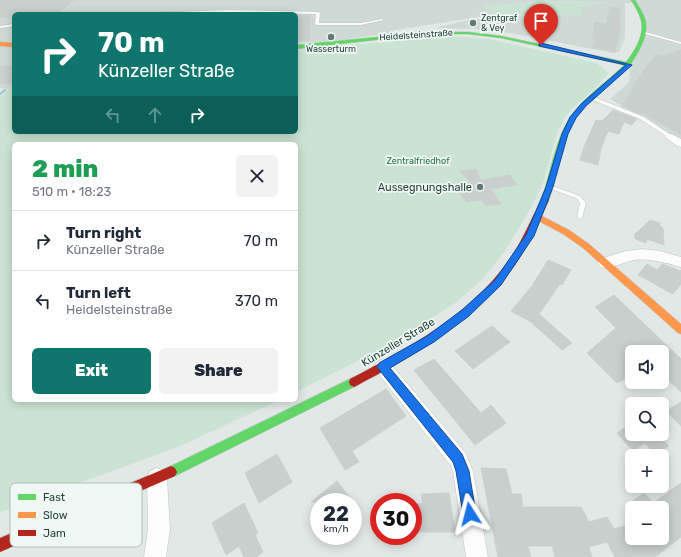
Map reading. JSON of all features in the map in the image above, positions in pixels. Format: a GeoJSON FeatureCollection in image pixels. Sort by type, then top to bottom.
{"type":"FeatureCollection","features":[{"type":"Feature","properties":{"kind":"main road"},"geometry":{"type":"LineString","coordinates":[[634,1],[644,23],[644,32]]}},
{"type":"Feature","properties":{"kind":"main road","name":"Künzeller Straße"},"geometry":{"type":"LineString","coordinates":[[142,484],[246,436],[383,367],[430,339],[466,313],[488,293],[513,263],[530,236],[549,187],[568,125],[577,111],[630,65],[636,54],[644,32]]}},
{"type":"Feature","properties":{"kind":"main road","name":"Heidelsteinstraße"},"geometry":{"type":"LineString","coordinates":[[298,47],[428,33],[480,34],[506,38],[630,65]]}},
{"type":"Feature","properties":{"kind":"main road"},"geometry":{"type":"LineString","coordinates":[[0,44],[12,45]]}},
{"type":"Feature","properties":{"kind":"main road"},"geometry":{"type":"LineString","coordinates":[[538,217],[566,232],[586,246],[681,330]]}},
{"type":"Feature","properties":{"kind":"main road","name":"Künzeller Straße"},"geometry":{"type":"LineString","coordinates":[[0,545],[10,541]]}},
{"type":"Feature","properties":{"kind":"street"},"geometry":{"type":"LineString","coordinates":[[671,137],[681,144]]}},
{"type":"Feature","properties":{"kind":"street"},"geometry":{"type":"LineString","coordinates":[[605,262],[624,256],[643,254],[655,255],[681,262]]}},
{"type":"Feature","properties":{"kind":"street"},"geometry":{"type":"LineString","coordinates":[[383,367],[458,458],[463,471],[477,557]]}},
{"type":"Feature","properties":{"kind":"street"},"geometry":{"type":"LineString","coordinates":[[155,557],[159,529],[157,478]]}},
{"type":"Feature","properties":{"kind":"lane"},"geometry":{"type":"LineString","coordinates":[[201,12],[273,12]]}},
{"type":"Feature","properties":{"kind":"lane"},"geometry":{"type":"LineString","coordinates":[[298,13],[318,13],[317,24],[361,24],[382,20]]}},
{"type":"Feature","properties":{"kind":"lane"},"geometry":{"type":"LineString","coordinates":[[480,34],[483,31],[482,26],[495,24]]}},
{"type":"Feature","properties":{"kind":"lane"},"geometry":{"type":"LineString","coordinates":[[0,27],[12,25]]}},
{"type":"Feature","properties":{"kind":"lane"},"geometry":{"type":"LineString","coordinates":[[644,32],[681,43]]}},
{"type":"Feature","properties":{"kind":"lane"},"geometry":{"type":"LineString","coordinates":[[592,98],[638,116],[671,137]]}},
{"type":"Feature","properties":{"kind":"lane"},"geometry":{"type":"LineString","coordinates":[[549,187],[578,197],[583,203],[580,217]]}},
{"type":"Feature","properties":{"kind":"shaded area"},"geometry":{"type":"Polygon","coordinates":[[[0,0],[681,0],[681,140],[610,99],[629,82],[630,65],[643,32],[636,3],[625,3],[625,38],[619,52],[613,53],[510,33],[475,29],[435,28],[468,20],[519,15],[556,20],[557,16],[582,15],[582,7],[606,2],[553,1],[484,6],[497,14],[390,31],[391,33],[333,41],[298,43],[298,12],[12,12],[12,89],[0,88],[0,0]]]}},
{"type":"Feature","properties":{"kind":"green space"},"geometry":{"type":"Polygon","coordinates":[[[553,1],[609,2],[582,7],[582,15],[557,16],[556,20],[519,15],[499,17],[497,14],[483,6],[553,1]]]}},
{"type":"Feature","properties":{"kind":"green space","name":"Zentralfriedhof"},"geometry":{"type":"Polygon","coordinates":[[[450,36],[489,39],[596,63],[609,73],[571,110],[564,119],[557,134],[543,183],[532,206],[506,249],[483,279],[458,301],[404,336],[374,353],[298,391],[298,142],[12,142],[12,402],[276,402],[178,447],[79,483],[10,483],[10,508],[0,512],[0,97],[9,89],[12,89],[12,134],[298,134],[298,50],[450,36]]]}},
{"type":"Feature","properties":{"kind":"building"},"geometry":{"type":"Polygon","coordinates":[[[0,0],[74,0],[59,12],[12,12],[12,18],[0,17],[0,0]]]}},
{"type":"Feature","properties":{"kind":"building"},"geometry":{"type":"Polygon","coordinates":[[[610,7],[621,8],[619,26],[621,26],[615,52],[592,47],[596,40],[592,39],[595,22],[606,24],[610,7]]]}},
{"type":"Feature","properties":{"kind":"building"},"geometry":{"type":"Polygon","coordinates":[[[298,15],[310,15],[310,40],[298,41],[298,15]]]}},
{"type":"Feature","properties":{"kind":"building"},"geometry":{"type":"Polygon","coordinates":[[[681,50],[681,135],[642,113],[641,114],[621,106],[633,90],[631,88],[656,54],[661,56],[681,50]]]}},
{"type":"Feature","properties":{"kind":"building"},"geometry":{"type":"Polygon","coordinates":[[[0,66],[12,66],[12,84],[0,83],[0,66]]]}},
{"type":"Feature","properties":{"kind":"building"},"geometry":{"type":"Polygon","coordinates":[[[613,110],[637,119],[632,125],[624,122],[619,134],[608,131],[601,149],[598,165],[580,160],[596,120],[602,121],[613,110]]]}},
{"type":"Feature","properties":{"kind":"building","name":"Aussegnungshalle"},"geometry":{"type":"Polygon","coordinates":[[[476,169],[481,180],[510,175],[517,185],[491,189],[501,204],[486,206],[481,200],[466,202],[454,185],[471,182],[459,171],[476,169]]]}},
{"type":"Feature","properties":{"kind":"building"},"geometry":{"type":"Polygon","coordinates":[[[650,220],[660,223],[660,226],[663,228],[664,245],[647,239],[646,243],[635,239],[634,235],[650,220]]]}},
{"type":"Feature","properties":{"kind":"building"},"geometry":{"type":"Polygon","coordinates":[[[548,260],[571,270],[562,285],[560,284],[539,314],[572,343],[562,350],[531,322],[511,311],[532,286],[548,260]]]}},
{"type":"Feature","properties":{"kind":"building"},"geometry":{"type":"Polygon","coordinates":[[[647,264],[657,270],[662,264],[681,271],[681,284],[673,294],[638,275],[647,264]]]}},
{"type":"Feature","properties":{"kind":"building"},"geometry":{"type":"Polygon","coordinates":[[[614,295],[666,345],[625,345],[625,379],[617,383],[587,353],[616,328],[595,307],[614,295]]]}},
{"type":"Feature","properties":{"kind":"building"},"geometry":{"type":"Polygon","coordinates":[[[492,326],[510,342],[473,369],[455,351],[492,326]]]}},
{"type":"Feature","properties":{"kind":"building"},"geometry":{"type":"Polygon","coordinates":[[[669,348],[681,359],[681,392],[669,381],[669,348]]]}},
{"type":"Feature","properties":{"kind":"building"},"geometry":{"type":"Polygon","coordinates":[[[434,359],[481,413],[491,405],[506,423],[475,445],[414,370],[434,359]]]}},
{"type":"Feature","properties":{"kind":"building"},"geometry":{"type":"Polygon","coordinates":[[[386,389],[406,416],[352,451],[359,462],[345,470],[320,428],[386,389]]]}},
{"type":"Feature","properties":{"kind":"building"},"geometry":{"type":"Polygon","coordinates":[[[681,402],[681,426],[669,414],[669,409],[681,402]]]}},
{"type":"Feature","properties":{"kind":"building"},"geometry":{"type":"Polygon","coordinates":[[[625,428],[625,441],[664,441],[669,446],[665,449],[650,449],[645,443],[636,449],[631,449],[617,433],[625,428]]]}},
{"type":"Feature","properties":{"kind":"building"},"geometry":{"type":"Polygon","coordinates":[[[277,454],[292,482],[259,503],[245,473],[277,454]]]}},
{"type":"Feature","properties":{"kind":"building"},"geometry":{"type":"Polygon","coordinates":[[[481,468],[506,469],[512,494],[521,494],[523,507],[581,507],[589,522],[607,517],[614,529],[625,526],[625,545],[669,545],[669,501],[656,501],[681,483],[681,537],[655,557],[615,557],[607,542],[589,547],[592,557],[555,557],[552,546],[528,546],[531,557],[498,557],[481,468]]]}},
{"type":"Feature","properties":{"kind":"building"},"geometry":{"type":"Polygon","coordinates":[[[337,481],[346,493],[322,493],[337,481]]]}},
{"type":"Feature","properties":{"kind":"building"},"geometry":{"type":"Polygon","coordinates":[[[449,493],[455,532],[422,532],[422,494],[449,493]]]}},
{"type":"Feature","properties":{"kind":"building"},"geometry":{"type":"Polygon","coordinates":[[[644,493],[651,501],[634,500],[644,493]]]}},
{"type":"Feature","properties":{"kind":"building"},"geometry":{"type":"Polygon","coordinates":[[[244,503],[258,533],[255,535],[263,552],[256,557],[244,557],[239,546],[226,555],[212,523],[244,503]]]}},
{"type":"Feature","properties":{"kind":"waterway"},"geometry":{"type":"LineString","coordinates":[[0,94],[5,90]]}},
{"type":"Feature","properties":{"kind":"traffic: fast"},"geometry":{"type":"LineString","coordinates":[[545,200],[563,139],[572,119],[589,99],[626,66],[634,56],[640,43],[644,30],[644,22],[641,13],[633,0]]}},
{"type":"Feature","properties":{"kind":"traffic: fast"},"geometry":{"type":"LineString","coordinates":[[298,47],[428,33],[468,33],[501,37],[630,65]]}},
{"type":"Feature","properties":{"kind":"traffic: fast"},"geometry":{"type":"LineString","coordinates":[[171,472],[354,382]]}},
{"type":"Feature","properties":{"kind":"traffic: slow"},"geometry":{"type":"LineString","coordinates":[[0,44],[12,45]]}},
{"type":"Feature","properties":{"kind":"traffic: slow"},"geometry":{"type":"LineString","coordinates":[[538,217],[566,232],[586,246],[681,330]]}},
{"type":"Feature","properties":{"kind":"traffic: jam"},"geometry":{"type":"LineString","coordinates":[[354,382],[415,349],[469,310],[492,288],[512,262],[530,233],[545,200]]}},
{"type":"Feature","properties":{"kind":"traffic: jam"},"geometry":{"type":"LineString","coordinates":[[142,484],[171,472]]}},
{"type":"Feature","properties":{"kind":"traffic: jam"},"geometry":{"type":"LineString","coordinates":[[0,545],[10,541]]}},
{"type":"Feature","properties":{"kind":"place","name":"Zentgraf & Vey"},"geometry":{"type":"Point","coordinates":[473,23]}},
{"type":"Feature","properties":{"kind":"place","name":"Wasserturm"},"geometry":{"type":"Point","coordinates":[331,37]}},
{"type":"Feature","properties":{"kind":"place","name":"Aussegnungshalle"},"geometry":{"type":"Point","coordinates":[480,187]}},
{"type":"Feature","properties":{"kind":"route"},"geometry":{"type":"LineString","coordinates":[[470,514],[463,471],[458,458],[383,367],[430,339],[466,313],[498,282],[513,263],[530,236],[542,208],[568,125],[577,111],[630,65],[541,45]]}}]}
